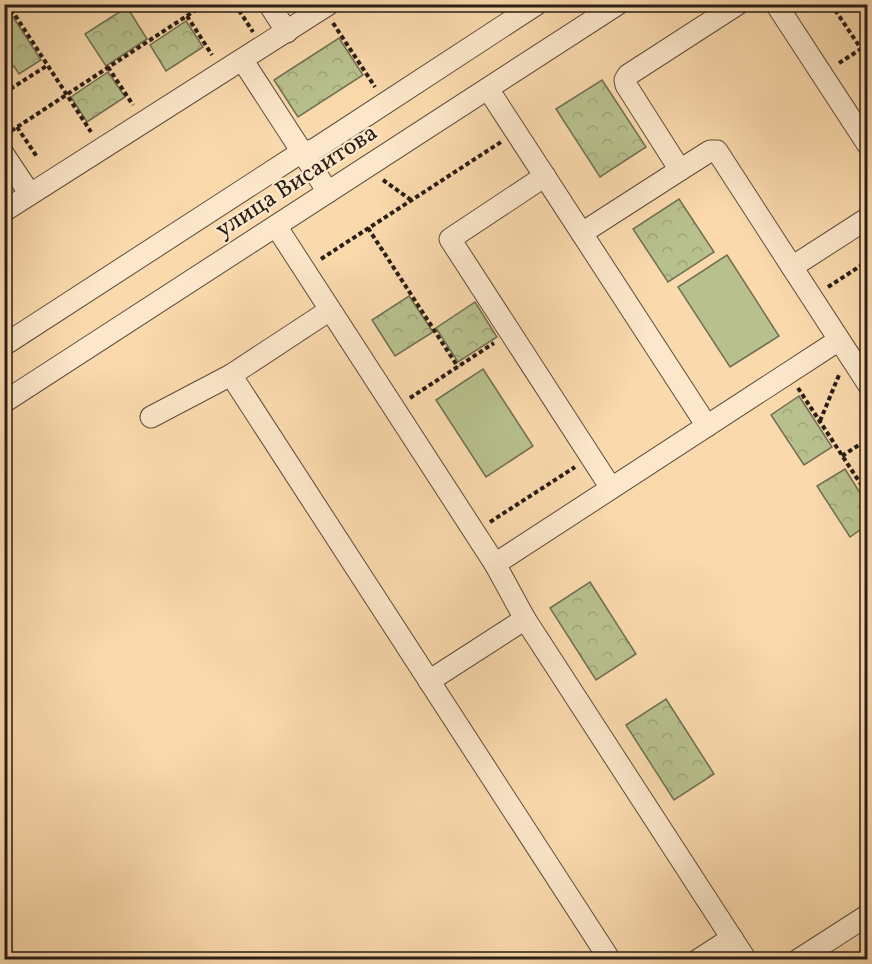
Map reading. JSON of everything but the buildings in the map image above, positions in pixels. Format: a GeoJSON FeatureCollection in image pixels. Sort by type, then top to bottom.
{"type":"FeatureCollection","features":[{"type":"Feature","properties":{"kind":"street"},"geometry":{"type":"LineString","coordinates":[[269,4],[287,32]]}},
{"type":"Feature","properties":{"kind":"street"},"geometry":{"type":"LineString","coordinates":[[4,345],[303,153],[315,149],[537,4]]}},
{"type":"Feature","properties":{"kind":"street","name":"улица Висаитова"},"geometry":{"type":"LineString","coordinates":[[4,402],[618,4]]}},
{"type":"Feature","properties":{"kind":"street"},"geometry":{"type":"LineString","coordinates":[[680,170],[626,86],[625,80],[738,4]]}},
{"type":"Feature","properties":{"kind":"street"},"geometry":{"type":"LineString","coordinates":[[776,4],[867,145]]}},
{"type":"Feature","properties":{"kind":"street"},"geometry":{"type":"LineString","coordinates":[[4,211],[326,6]]}},
{"type":"Feature","properties":{"kind":"street"},"geometry":{"type":"LineString","coordinates":[[243,60],[328,192]]}},
{"type":"Feature","properties":{"kind":"street"},"geometry":{"type":"LineString","coordinates":[[488,88],[707,426]]}},
{"type":"Feature","properties":{"kind":"street"},"geometry":{"type":"LineString","coordinates":[[582,233],[710,151],[717,151],[867,384]]}},
{"type":"Feature","properties":{"kind":"street"},"geometry":{"type":"LineString","coordinates":[[4,155],[30,194]]}},
{"type":"Feature","properties":{"kind":"street"},"geometry":{"type":"LineString","coordinates":[[545,176],[450,239],[611,488]]}},
{"type":"Feature","properties":{"kind":"street"},"geometry":{"type":"LineString","coordinates":[[792,267],[867,218]]}},
{"type":"Feature","properties":{"kind":"street"},"geometry":{"type":"LineString","coordinates":[[276,226],[495,564],[525,619],[746,960]]}},
{"type":"Feature","properties":{"kind":"street"},"geometry":{"type":"LineString","coordinates":[[151,417],[231,375],[330,310]]}},
{"type":"Feature","properties":{"kind":"street"},"geometry":{"type":"LineString","coordinates":[[495,564],[788,373],[844,347]]}},
{"type":"Feature","properties":{"kind":"street"},"geometry":{"type":"LineString","coordinates":[[231,375],[610,960]]}},
{"type":"Feature","properties":{"kind":"street"},"geometry":{"type":"LineString","coordinates":[[429,681],[525,619]]}},
{"type":"Feature","properties":{"kind":"street"},"geometry":{"type":"LineString","coordinates":[[798,960],[867,915]]}},
{"type":"Feature","properties":{"kind":"street"},"geometry":{"type":"LineString","coordinates":[[698,960],[732,938]]}},
{"type":"Feature","properties":{"kind":"path"},"geometry":{"type":"LineString","coordinates":[[4,135],[205,4]]}},
{"type":"Feature","properties":{"kind":"path"},"geometry":{"type":"LineString","coordinates":[[235,4],[263,47]]}},
{"type":"Feature","properties":{"kind":"path"},"geometry":{"type":"LineString","coordinates":[[831,4],[867,59]]}},
{"type":"Feature","properties":{"kind":"path"},"geometry":{"type":"LineString","coordinates":[[326,6],[385,103]]}},
{"type":"Feature","properties":{"kind":"path"},"geometry":{"type":"LineString","coordinates":[[4,18],[13,12],[102,148]]}},
{"type":"Feature","properties":{"kind":"path"},"geometry":{"type":"LineString","coordinates":[[187,16],[222,71]]}},
{"type":"Feature","properties":{"kind":"path"},"geometry":{"type":"LineString","coordinates":[[839,63],[861,49]]}},
{"type":"Feature","properties":{"kind":"path"},"geometry":{"type":"LineString","coordinates":[[4,93],[48,65]]}},
{"type":"Feature","properties":{"kind":"path"},"geometry":{"type":"LineString","coordinates":[[108,67],[143,121]]}},
{"type":"Feature","properties":{"kind":"path"},"geometry":{"type":"LineString","coordinates":[[17,127],[37,157]]}},
{"type":"Feature","properties":{"kind":"path"},"geometry":{"type":"LineString","coordinates":[[304,269],[516,132]]}},
{"type":"Feature","properties":{"kind":"path"},"geometry":{"type":"LineString","coordinates":[[368,228],[458,367]]}},
{"type":"Feature","properties":{"kind":"path"},"geometry":{"type":"LineString","coordinates":[[812,298],[867,261]]}},
{"type":"Feature","properties":{"kind":"path"},"geometry":{"type":"LineString","coordinates":[[394,408],[510,333]]}},
{"type":"Feature","properties":{"kind":"path"},"geometry":{"type":"LineString","coordinates":[[820,422],[844,347]]}},
{"type":"Feature","properties":{"kind":"path"},"geometry":{"type":"LineString","coordinates":[[788,373],[866,492]]}},
{"type":"Feature","properties":{"kind":"path"},"geometry":{"type":"LineString","coordinates":[[842,456],[867,439]]}},
{"type":"Feature","properties":{"kind":"path"},"geometry":{"type":"LineString","coordinates":[[474,532],[590,457]]}},
{"type":"Feature","properties":{"kind":"green space"},"geometry":{"type":"Polygon","coordinates":[[[127,7],[147,39],[106,66],[85,34],[127,7]]]}},
{"type":"Feature","properties":{"kind":"green space"},"geometry":{"type":"Polygon","coordinates":[[[13,17],[41,60],[19,74],[14,66],[5,72],[5,22],[13,17]]]}},
{"type":"Feature","properties":{"kind":"green space"},"geometry":{"type":"Polygon","coordinates":[[[186,21],[203,47],[166,71],[150,45],[186,21]]]}},
{"type":"Feature","properties":{"kind":"green space"},"geometry":{"type":"Polygon","coordinates":[[[339,38],[363,75],[298,117],[274,80],[339,38]]]}},
{"type":"Feature","properties":{"kind":"green space"},"geometry":{"type":"Polygon","coordinates":[[[108,72],[125,97],[87,122],[71,97],[108,72]]]}},
{"type":"Feature","properties":{"kind":"green space"},"geometry":{"type":"Polygon","coordinates":[[[602,80],[646,147],[600,177],[556,109],[602,80]]]}},
{"type":"Feature","properties":{"kind":"green space"},"geometry":{"type":"Polygon","coordinates":[[[679,199],[714,252],[668,282],[633,229],[679,199]]]}},
{"type":"Feature","properties":{"kind":"green space"},"geometry":{"type":"Polygon","coordinates":[[[727,255],[779,336],[730,367],[678,287],[727,255]]]}},
{"type":"Feature","properties":{"kind":"green space"},"geometry":{"type":"Polygon","coordinates":[[[409,296],[433,332],[395,356],[372,320],[409,296]]]}},
{"type":"Feature","properties":{"kind":"green space"},"geometry":{"type":"Polygon","coordinates":[[[475,302],[497,337],[458,362],[436,328],[475,302]]]}},
{"type":"Feature","properties":{"kind":"green space"},"geometry":{"type":"Polygon","coordinates":[[[483,369],[533,446],[486,477],[436,400],[483,369]]]}},
{"type":"Feature","properties":{"kind":"green space"},"geometry":{"type":"Polygon","coordinates":[[[799,396],[832,447],[804,465],[771,415],[799,396]]]}},
{"type":"Feature","properties":{"kind":"green space"},"geometry":{"type":"Polygon","coordinates":[[[845,469],[867,504],[867,525],[850,537],[817,486],[845,469]]]}},
{"type":"Feature","properties":{"kind":"green space"},"geometry":{"type":"Polygon","coordinates":[[[590,582],[636,654],[596,680],[550,608],[590,582]]]}},
{"type":"Feature","properties":{"kind":"green space"},"geometry":{"type":"Polygon","coordinates":[[[666,699],[714,774],[674,800],[626,725],[666,699]]]}}]}
